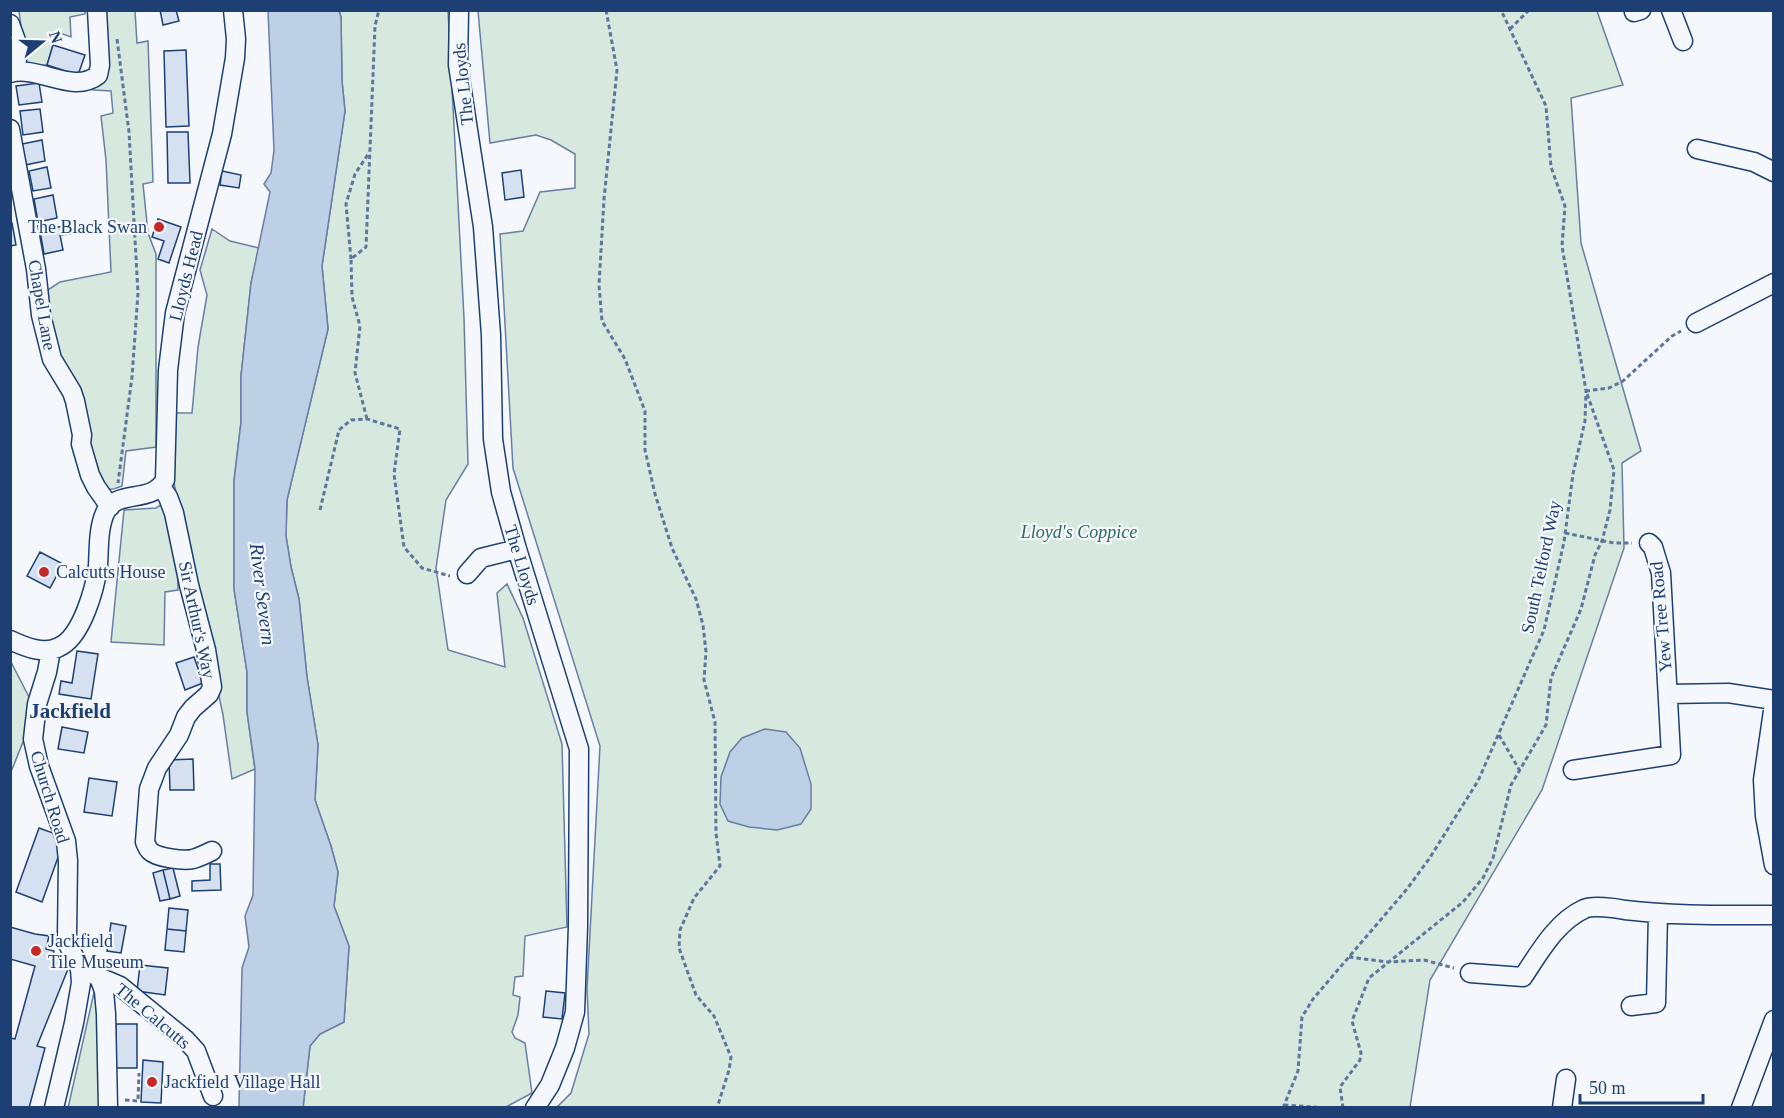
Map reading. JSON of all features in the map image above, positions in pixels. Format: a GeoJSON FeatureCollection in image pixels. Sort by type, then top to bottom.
{"type":"FeatureCollection","features":[{"type":"Feature","properties":{"kind":"street"},"geometry":{"type":"LineString","coordinates":[[10,24],[18,46],[13,72],[36,73],[78,83],[87,82],[98,75],[100,65],[96,10]]}},
{"type":"Feature","properties":{"kind":"street","name":"Lloyds Head"},"geometry":{"type":"LineString","coordinates":[[161,487],[165,480],[168,370],[175,313],[222,134],[236,49],[233,10]]}},
{"type":"Feature","properties":{"kind":"street","name":"The Lloyds"},"geometry":{"type":"LineString","coordinates":[[459,10],[458,65],[484,238],[491,335],[493,439],[501,492],[516,549],[579,749],[575,1012],[565,1048],[550,1085],[535,1107]]}},
{"type":"Feature","properties":{"kind":"street"},"geometry":{"type":"LineString","coordinates":[[1672,11],[1683,41]]}},
{"type":"Feature","properties":{"kind":"street","name":"Chapel Lane"},"geometry":{"type":"LineString","coordinates":[[10,129],[36,269],[42,315],[52,359],[75,401],[82,435],[81,444],[90,475],[96,487],[113,504]]}},
{"type":"Feature","properties":{"kind":"street"},"geometry":{"type":"LineString","coordinates":[[1697,149],[1754,162],[1773,172]]}},
{"type":"Feature","properties":{"kind":"street"},"geometry":{"type":"LineString","coordinates":[[1696,323],[1773,283]]}},
{"type":"Feature","properties":{"kind":"street"},"geometry":{"type":"LineString","coordinates":[[10,640],[37,650],[61,647],[74,633],[91,601],[104,516],[113,504],[147,494],[161,487]]}},
{"type":"Feature","properties":{"kind":"street","name":"Sir Arthur's Way"},"geometry":{"type":"LineString","coordinates":[[161,487],[174,513],[206,650],[212,687],[209,694],[186,717],[179,735],[157,768],[149,789],[145,842],[148,850],[165,857],[196,858],[212,851]]}},
{"type":"Feature","properties":{"kind":"street","name":"Yew Tree Road"},"geometry":{"type":"LineString","coordinates":[[1573,770],[1671,755],[1661,573],[1653,547],[1649,543]]}},
{"type":"Feature","properties":{"kind":"street"},"geometry":{"type":"LineString","coordinates":[[466,574],[481,558],[516,549]]}},
{"type":"Feature","properties":{"kind":"street","name":"Church Road"},"geometry":{"type":"LineString","coordinates":[[51,650],[37,704],[33,739],[39,766],[66,841],[68,861],[66,936],[81,974]]}},
{"type":"Feature","properties":{"kind":"street","name":"Yew Tree Road"},"geometry":{"type":"LineString","coordinates":[[1668,694],[1728,693],[1773,702]]}},
{"type":"Feature","properties":{"kind":"street"},"geometry":{"type":"LineString","coordinates":[[1773,702],[1763,780],[1773,865]]}},
{"type":"Feature","properties":{"kind":"street"},"geometry":{"type":"LineString","coordinates":[[1470,973],[1523,978],[1563,922],[1586,908],[1617,908],[1658,914],[1773,915]]}},
{"type":"Feature","properties":{"kind":"street"},"geometry":{"type":"LineString","coordinates":[[1631,1006],[1656,1003],[1658,914]]}},
{"type":"Feature","properties":{"kind":"street"},"geometry":{"type":"LineString","coordinates":[[54,1107],[76,1014],[81,974],[99,977],[104,991],[108,1107]]}},
{"type":"Feature","properties":{"kind":"street","name":"The Calcutts"},"geometry":{"type":"LineString","coordinates":[[99,977],[120,986],[186,1040],[196,1052],[213,1096]]}},
{"type":"Feature","properties":{"kind":"street"},"geometry":{"type":"LineString","coordinates":[[1741,1107],[1773,1020]]}},
{"type":"Feature","properties":{"kind":"street"},"geometry":{"type":"LineString","coordinates":[[1562,1107],[1566,1079]]}},
{"type":"Feature","properties":{"kind":"path"},"geometry":{"type":"LineString","coordinates":[[351,260],[366,247],[375,26],[379,10]]}},
{"type":"Feature","properties":{"kind":"path"},"geometry":{"type":"LineString","coordinates":[[606,10],[617,70],[599,285],[602,321],[625,359],[645,411],[645,450],[655,494],[672,548],[696,599],[703,625],[706,652],[704,680],[715,722],[717,833],[720,866],[694,898],[680,930],[679,948],[696,994],[714,1016],[730,1057],[729,1070],[717,1107]]}},
{"type":"Feature","properties":{"kind":"path","name":"South Telford Way"},"geometry":{"type":"LineString","coordinates":[[1284,1106],[1298,1071],[1302,1017],[1313,999],[1407,889],[1429,859],[1478,781],[1544,630],[1565,533],[1573,474],[1585,421],[1586,391],[1562,246],[1565,206],[1551,167],[1546,106],[1501,10]]}},
{"type":"Feature","properties":{"kind":"path"},"geometry":{"type":"LineString","coordinates":[[1521,18],[1524,10]]}},
{"type":"Feature","properties":{"kind":"path"},"geometry":{"type":"LineString","coordinates":[[1509,29],[1529,10]]}},
{"type":"Feature","properties":{"kind":"path"},"geometry":{"type":"LineString","coordinates":[[113,504],[132,377],[138,293],[129,132],[116,33]]}},
{"type":"Feature","properties":{"kind":"path"},"geometry":{"type":"LineString","coordinates":[[367,419],[354,374],[360,326],[352,297],[346,204],[355,174],[370,151]]}},
{"type":"Feature","properties":{"kind":"path"},"geometry":{"type":"LineString","coordinates":[[1343,1107],[1340,1087],[1360,1060],[1352,1021],[1369,978],[1463,903],[1483,878],[1493,858],[1511,786],[1546,725],[1551,678],[1581,609],[1610,510],[1614,470],[1586,391],[1609,388],[1623,381],[1672,336],[1696,323]]}},
{"type":"Feature","properties":{"kind":"path"},"geometry":{"type":"LineString","coordinates":[[320,510],[339,430],[351,420],[367,419],[400,429],[394,474],[405,547],[422,568],[447,576],[466,574]]}},
{"type":"Feature","properties":{"kind":"path"},"geometry":{"type":"LineString","coordinates":[[1565,533],[1614,543],[1649,543]]}},
{"type":"Feature","properties":{"kind":"path"},"geometry":{"type":"LineString","coordinates":[[1499,735],[1520,771]]}},
{"type":"Feature","properties":{"kind":"path"},"geometry":{"type":"LineString","coordinates":[[1350,957],[1388,962],[1424,960],[1470,973]]}},
{"type":"Feature","properties":{"kind":"path"},"geometry":{"type":"LineString","coordinates":[[1284,1106],[1328,1107]]}},
{"type":"Feature","properties":{"kind":"green space"},"geometry":{"type":"Polygon","coordinates":[[[19,11],[85,11],[85,14],[70,17],[71,37],[57,32],[47,65],[26,65],[19,11]]]}},
{"type":"Feature","properties":{"kind":"green space"},"geometry":{"type":"Polygon","coordinates":[[[104,11],[135,11],[137,43],[148,41],[153,182],[143,184],[148,233],[156,254],[156,447],[126,451],[122,486],[111,489],[102,485],[57,353],[43,293],[60,282],[111,272],[106,160],[101,116],[113,113],[111,91],[83,87],[91,85],[104,11]]]}},
{"type":"Feature","properties":{"kind":"green space"},"geometry":{"type":"Polygon","coordinates":[[[339,11],[448,11],[464,318],[468,464],[446,500],[436,568],[448,650],[505,667],[497,593],[507,584],[523,618],[562,744],[567,927],[525,936],[523,976],[515,977],[513,995],[520,997],[518,1015],[512,1032],[515,1038],[525,1043],[532,1093],[506,1107],[303,1108],[310,1046],[320,1034],[344,1022],[349,946],[334,906],[338,872],[315,800],[318,745],[307,677],[299,599],[286,536],[287,500],[328,329],[322,266],[345,111],[339,11]]]}},
{"type":"Feature","properties":{"kind":"green space","name":"Lloyd's Coppice"},"geometry":{"type":"Polygon","coordinates":[[[478,11],[1597,11],[1623,85],[1571,98],[1581,243],[1641,451],[1622,463],[1624,548],[1542,790],[1430,980],[1410,1107],[557,1107],[571,1093],[589,1034],[587,989],[600,746],[513,468],[500,234],[523,231],[540,192],[575,188],[575,154],[551,140],[536,135],[490,143],[478,11]]]}},
{"type":"Feature","properties":{"kind":"green space"},"geometry":{"type":"Polygon","coordinates":[[[212,229],[230,241],[259,248],[251,283],[241,376],[241,422],[234,481],[234,589],[247,672],[247,712],[255,769],[232,779],[223,715],[174,483],[176,413],[192,413],[198,347],[207,295],[200,270],[212,229]]]}},
{"type":"Feature","properties":{"kind":"green space"},"geometry":{"type":"Polygon","coordinates":[[[164,503],[177,550],[178,590],[165,592],[164,645],[111,642],[124,510],[156,508],[164,503]]]}},
{"type":"Feature","properties":{"kind":"green space"},"geometry":{"type":"Polygon","coordinates":[[[11,662],[30,699],[25,737],[11,772],[11,662]]]}},
{"type":"Feature","properties":{"kind":"green space"},"geometry":{"type":"Polygon","coordinates":[[[95,988],[102,1048],[102,1107],[68,1108],[95,988]]]}},
{"type":"Feature","properties":{"kind":"water","name":"River Severn"},"geometry":{"type":"Polygon","coordinates":[[[268,11],[339,11],[345,111],[322,266],[328,329],[287,500],[286,536],[299,599],[307,677],[318,745],[315,800],[338,872],[334,906],[349,946],[344,1022],[320,1034],[310,1046],[303,1108],[239,1107],[242,968],[249,947],[245,916],[253,895],[255,769],[247,712],[247,672],[234,589],[234,481],[241,422],[241,376],[251,283],[270,192],[264,184],[271,173],[274,150],[268,11]]]}},
{"type":"Feature","properties":{"kind":"water"},"geometry":{"type":"Polygon","coordinates":[[[765,729],[786,732],[800,748],[811,784],[811,809],[801,824],[777,830],[749,827],[728,821],[720,804],[721,777],[730,752],[742,738],[765,729]]]}},
{"type":"Feature","properties":{"kind":"building"},"geometry":{"type":"Polygon","coordinates":[[[160,10],[176,10],[179,21],[163,25],[160,10]]]}},
{"type":"Feature","properties":{"kind":"building"},"geometry":{"type":"Polygon","coordinates":[[[53,45],[85,55],[78,75],[47,65],[53,45]]]}},
{"type":"Feature","properties":{"kind":"building"},"geometry":{"type":"Polygon","coordinates":[[[186,50],[189,126],[166,127],[164,51],[186,50]]]}},
{"type":"Feature","properties":{"kind":"building"},"geometry":{"type":"Polygon","coordinates":[[[39,83],[42,102],[19,105],[16,86],[39,83]]]}},
{"type":"Feature","properties":{"kind":"building"},"geometry":{"type":"Polygon","coordinates":[[[40,109],[43,132],[23,135],[20,111],[40,109]]]}},
{"type":"Feature","properties":{"kind":"building"},"geometry":{"type":"Polygon","coordinates":[[[167,132],[188,132],[190,183],[168,183],[167,132]]]}},
{"type":"Feature","properties":{"kind":"building"},"geometry":{"type":"Polygon","coordinates":[[[42,140],[45,161],[25,165],[22,144],[42,140]]]}},
{"type":"Feature","properties":{"kind":"building"},"geometry":{"type":"Polygon","coordinates":[[[47,167],[51,188],[33,191],[29,171],[47,167]]]}},
{"type":"Feature","properties":{"kind":"building"},"geometry":{"type":"Polygon","coordinates":[[[521,170],[524,197],[505,200],[502,173],[521,170]]]}},
{"type":"Feature","properties":{"kind":"building"},"geometry":{"type":"Polygon","coordinates":[[[222,171],[241,175],[239,188],[220,185],[222,171]]]}},
{"type":"Feature","properties":{"kind":"building"},"geometry":{"type":"Polygon","coordinates":[[[53,195],[57,218],[38,222],[34,199],[53,195]]]}},
{"type":"Feature","properties":{"kind":"building"},"geometry":{"type":"Polygon","coordinates":[[[158,219],[181,227],[169,263],[158,259],[164,241],[152,237],[158,219]]]}},
{"type":"Feature","properties":{"kind":"building"},"geometry":{"type":"Polygon","coordinates":[[[12,223],[16,245],[10,246],[10,224],[12,223]]]}},
{"type":"Feature","properties":{"kind":"building"},"geometry":{"type":"Polygon","coordinates":[[[68,225],[70,234],[60,235],[63,250],[44,254],[40,231],[68,225]]]}},
{"type":"Feature","properties":{"kind":"building"},"geometry":{"type":"Polygon","coordinates":[[[40,552],[63,564],[50,588],[27,576],[40,552]]]}},
{"type":"Feature","properties":{"kind":"building"},"geometry":{"type":"Polygon","coordinates":[[[77,651],[98,654],[91,699],[59,694],[61,681],[72,683],[77,651]]]}},
{"type":"Feature","properties":{"kind":"building"},"geometry":{"type":"Polygon","coordinates":[[[194,657],[203,683],[185,690],[176,663],[194,657]]]}},
{"type":"Feature","properties":{"kind":"building"},"geometry":{"type":"Polygon","coordinates":[[[62,727],[88,732],[84,753],[58,749],[62,727]]]}},
{"type":"Feature","properties":{"kind":"building"},"geometry":{"type":"Polygon","coordinates":[[[193,759],[194,790],[170,790],[169,760],[193,759]]]}},
{"type":"Feature","properties":{"kind":"building"},"geometry":{"type":"Polygon","coordinates":[[[89,778],[117,782],[112,816],[84,812],[89,778]]]}},
{"type":"Feature","properties":{"kind":"building"},"geometry":{"type":"Polygon","coordinates":[[[39,828],[53,833],[61,849],[42,902],[16,892],[39,828]]]}},
{"type":"Feature","properties":{"kind":"building"},"geometry":{"type":"Polygon","coordinates":[[[210,864],[220,864],[221,890],[192,891],[192,881],[210,880],[210,864]]]}},
{"type":"Feature","properties":{"kind":"building"},"geometry":{"type":"Polygon","coordinates":[[[173,868],[180,896],[170,899],[163,870],[173,868]]]}},
{"type":"Feature","properties":{"kind":"building"},"geometry":{"type":"Polygon","coordinates":[[[163,870],[170,899],[160,901],[153,873],[163,870]]]}},
{"type":"Feature","properties":{"kind":"building"},"geometry":{"type":"Polygon","coordinates":[[[169,908],[188,910],[186,931],[167,929],[169,908]]]}},
{"type":"Feature","properties":{"kind":"building"},"geometry":{"type":"Polygon","coordinates":[[[111,923],[126,926],[121,953],[107,951],[111,923]]]}},
{"type":"Feature","properties":{"kind":"building","name":"Jackfield Tile Museum"},"geometry":{"type":"Polygon","coordinates":[[[10,927],[49,936],[46,949],[54,951],[53,958],[70,964],[37,1046],[45,1048],[29,1108],[10,1108],[10,1038],[15,1039],[35,966],[10,959],[10,927]]]}},
{"type":"Feature","properties":{"kind":"building"},"geometry":{"type":"Polygon","coordinates":[[[167,929],[186,931],[184,952],[165,950],[167,929]]]}},
{"type":"Feature","properties":{"kind":"building"},"geometry":{"type":"Polygon","coordinates":[[[140,965],[168,968],[165,995],[137,991],[140,965]]]}},
{"type":"Feature","properties":{"kind":"building"},"geometry":{"type":"Polygon","coordinates":[[[546,991],[565,993],[562,1019],[543,1017],[546,991]]]}},
{"type":"Feature","properties":{"kind":"building"},"geometry":{"type":"Polygon","coordinates":[[[116,1024],[137,1024],[137,1068],[116,1068],[116,1024]]]}},
{"type":"Feature","properties":{"kind":"building","name":"Jackfield Village Hall"},"geometry":{"type":"Polygon","coordinates":[[[143,1060],[163,1062],[161,1103],[141,1102],[143,1060]]]}},
{"type":"Feature","properties":{"kind":"place","name":"The Black Swan"},"geometry":{"type":"Point","coordinates":[159,227]}},
{"type":"Feature","properties":{"kind":"place","name":"Calcutts House"},"geometry":{"type":"Point","coordinates":[44,572]}},
{"type":"Feature","properties":{"kind":"place","name":"Jackfield Tile Museum"},"geometry":{"type":"Point","coordinates":[36,951]}},
{"type":"Feature","properties":{"kind":"place","name":"Jackfield Village Hall"},"geometry":{"type":"Point","coordinates":[152,1082]}},
{"type":"Feature","properties":{"kind":"district","name":"Jackfield"},"geometry":{"type":"Point","coordinates":[70,711]}}]}
